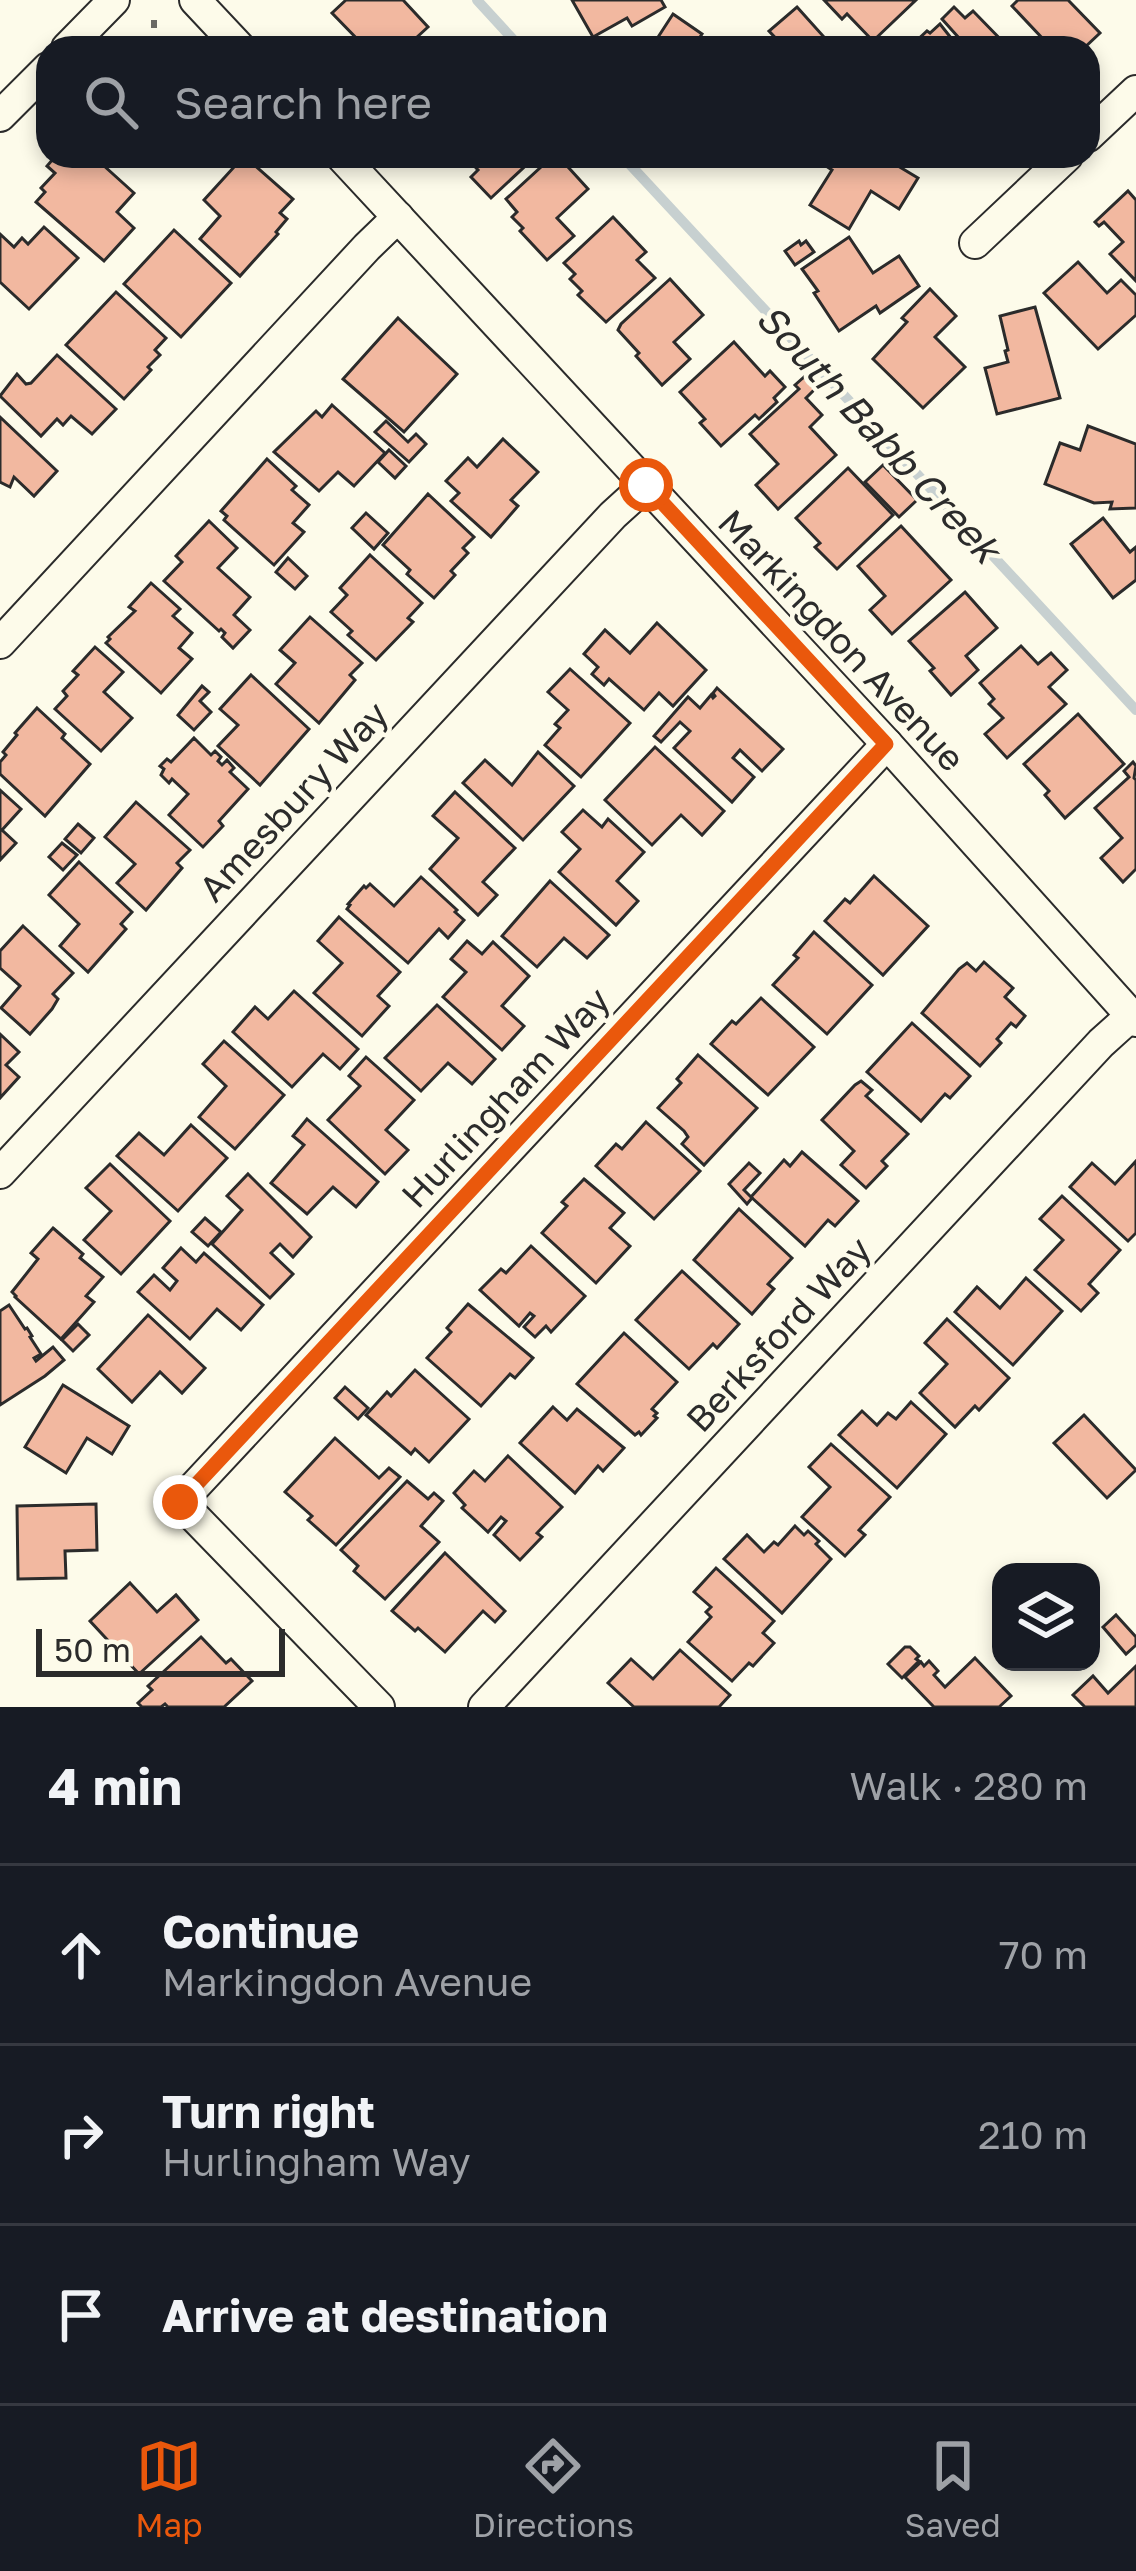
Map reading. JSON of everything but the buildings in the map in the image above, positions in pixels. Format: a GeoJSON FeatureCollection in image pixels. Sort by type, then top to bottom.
{"type":"FeatureCollection","features":[{"type":"Feature","properties":{"kind":"street"},"geometry":{"type":"LineString","coordinates":[[79,36],[114,0]]}},
{"type":"Feature","properties":{"kind":"street"},"geometry":{"type":"LineString","coordinates":[[195,0],[229,36]]}},
{"type":"Feature","properties":{"kind":"street"},"geometry":{"type":"LineString","coordinates":[[0,116],[36,80]]}},
{"type":"Feature","properties":{"kind":"street"},"geometry":{"type":"LineString","coordinates":[[1100,125],[1136,91]]}},
{"type":"Feature","properties":{"kind":"street","name":"Markingdon Avenue"},"geometry":{"type":"LineString","coordinates":[[352,168],[1134,1018]]}},
{"type":"Feature","properties":{"kind":"street"},"geometry":{"type":"LineString","coordinates":[[976,243],[1054,168]]}},
{"type":"Feature","properties":{"kind":"street"},"geometry":{"type":"LineString","coordinates":[[0,643],[398,217]]}},
{"type":"Feature","properties":{"kind":"street","name":"Amesbury Way"},"geometry":{"type":"LineString","coordinates":[[0,1173],[646,485]]}},
{"type":"Feature","properties":{"kind":"street","name":"Hurlingham Way"},"geometry":{"type":"LineString","coordinates":[[379,1707],[180,1502],[886,744]]}},
{"type":"Feature","properties":{"kind":"street","name":"Berksford Way"},"geometry":{"type":"LineString","coordinates":[[484,1707],[1085,1060],[1134,1018]]}},
{"type":"Feature","properties":{"kind":"waterway","name":"South Babb Creek"},"geometry":{"type":"LineString","coordinates":[[477,0],[510,36]]}},
{"type":"Feature","properties":{"kind":"waterway","name":"South Babb Creek"},"geometry":{"type":"LineString","coordinates":[[633,168],[1136,710]]}},
{"type":"Feature","properties":{"kind":"route"},"geometry":{"type":"LineString","coordinates":[[180,1502],[886,744],[646,485]]}}]}
